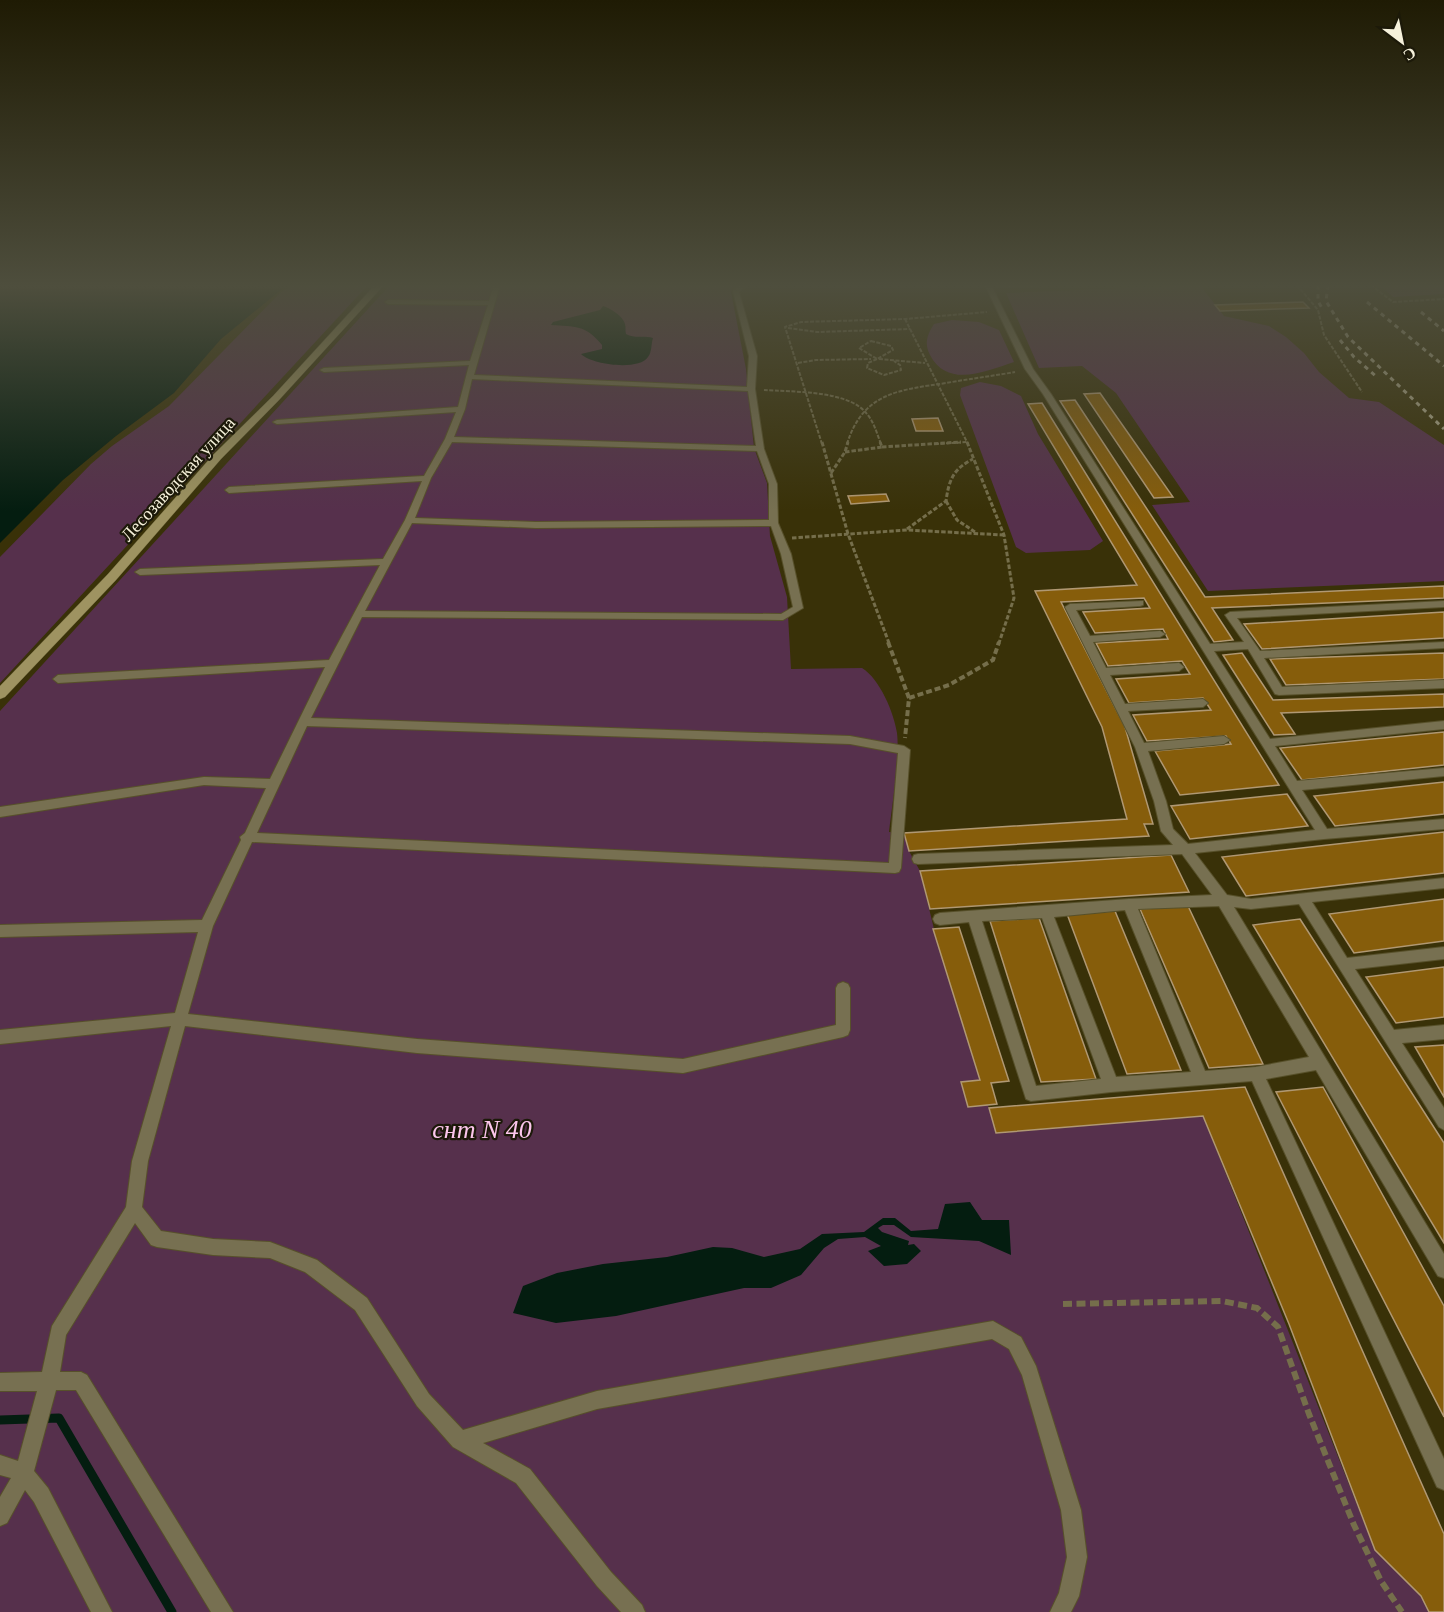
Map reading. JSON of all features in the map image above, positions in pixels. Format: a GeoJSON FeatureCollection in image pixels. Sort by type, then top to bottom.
{"type":"FeatureCollection","features":[{"type":"Feature","properties":{"kind":"street","name":"Лесозаводская улица"},"geometry":{"type":"LineString","coordinates":[[0,694],[112,578],[217,458],[311,360]]}},
{"type":"Feature","properties":{"kind":"lane"},"geometry":{"type":"LineString","coordinates":[[357,614],[783,617],[798,608],[781,538],[774,523],[773,484],[760,449],[752,389],[753,360]]}},
{"type":"Feature","properties":{"kind":"lane"},"geometry":{"type":"LineString","coordinates":[[1025,360],[1324,834]]}},
{"type":"Feature","properties":{"kind":"lane"},"geometry":{"type":"LineString","coordinates":[[0,1516],[24,1473],[49,1381],[58,1332],[134,1209],[140,1161],[178,1019],[206,926],[246,837],[305,722],[332,663],[409,520],[427,478],[449,439],[461,409],[472,363],[324,370]]}},
{"type":"Feature","properties":{"kind":"lane"},"geometry":{"type":"LineString","coordinates":[[470,377],[752,389]]}},
{"type":"Feature","properties":{"kind":"lane"},"geometry":{"type":"LineString","coordinates":[[277,422],[461,409]]}},
{"type":"Feature","properties":{"kind":"lane"},"geometry":{"type":"LineString","coordinates":[[449,439],[760,449]]}},
{"type":"Feature","properties":{"kind":"lane"},"geometry":{"type":"LineString","coordinates":[[229,490],[427,478]]}},
{"type":"Feature","properties":{"kind":"lane"},"geometry":{"type":"LineString","coordinates":[[409,520],[536,525],[774,523]]}},
{"type":"Feature","properties":{"kind":"lane"},"geometry":{"type":"LineString","coordinates":[[140,572],[385,561]]}},
{"type":"Feature","properties":{"kind":"lane"},"geometry":{"type":"LineString","coordinates":[[1140,603],[1070,607],[1105,672],[1141,747],[1160,801],[1167,831],[1185,849],[1223,900],[1444,1270]]}},
{"type":"Feature","properties":{"kind":"lane"},"geometry":{"type":"LineString","coordinates":[[1444,604],[1230,615],[1279,691],[1444,684]]}},
{"type":"Feature","properties":{"kind":"lane"},"geometry":{"type":"LineString","coordinates":[[1088,639],[1161,634]]}},
{"type":"Feature","properties":{"kind":"lane"},"geometry":{"type":"LineString","coordinates":[[1206,648],[1254,650],[1444,645]]}},
{"type":"Feature","properties":{"kind":"lane"},"geometry":{"type":"LineString","coordinates":[[58,680],[332,663]]}},
{"type":"Feature","properties":{"kind":"lane"},"geometry":{"type":"LineString","coordinates":[[1105,672],[1179,667]]}},
{"type":"Feature","properties":{"kind":"lane"},"geometry":{"type":"LineString","coordinates":[[1123,708],[1203,703]]}},
{"type":"Feature","properties":{"kind":"lane"},"geometry":{"type":"LineString","coordinates":[[246,837],[895,868],[904,750],[838,740],[305,722]]}},
{"type":"Feature","properties":{"kind":"lane"},"geometry":{"type":"LineString","coordinates":[[1266,743],[1444,725]]}},
{"type":"Feature","properties":{"kind":"lane"},"geometry":{"type":"LineString","coordinates":[[1141,747],[1224,740]]}},
{"type":"Feature","properties":{"kind":"lane"},"geometry":{"type":"LineString","coordinates":[[1295,786],[1444,772]]}},
{"type":"Feature","properties":{"kind":"lane"},"geometry":{"type":"LineString","coordinates":[[0,812],[204,781],[273,784]]}},
{"type":"Feature","properties":{"kind":"lane"},"geometry":{"type":"LineString","coordinates":[[918,859],[1185,849],[1444,824]]}},
{"type":"Feature","properties":{"kind":"lane"},"geometry":{"type":"LineString","coordinates":[[940,919],[1129,904],[1223,900],[1251,904],[1444,883]]}},
{"type":"Feature","properties":{"kind":"lane"},"geometry":{"type":"LineString","coordinates":[[1302,898],[1346,964],[1390,1038],[1442,1115]]}},
{"type":"Feature","properties":{"kind":"lane"},"geometry":{"type":"LineString","coordinates":[[1129,904],[1201,1078]]}},
{"type":"Feature","properties":{"kind":"lane"},"geometry":{"type":"LineString","coordinates":[[1046,912],[1111,1085]]}},
{"type":"Feature","properties":{"kind":"lane"},"geometry":{"type":"LineString","coordinates":[[974,916],[1030,1094],[1111,1085],[1256,1074],[1321,1062]]}},
{"type":"Feature","properties":{"kind":"lane"},"geometry":{"type":"LineString","coordinates":[[0,931],[206,926]]}},
{"type":"Feature","properties":{"kind":"lane"},"geometry":{"type":"LineString","coordinates":[[1346,964],[1444,953]]}},
{"type":"Feature","properties":{"kind":"lane"},"geometry":{"type":"LineString","coordinates":[[0,1037],[178,1019],[417,1046],[684,1066],[843,1030],[843,988]]}},
{"type":"Feature","properties":{"kind":"lane"},"geometry":{"type":"LineString","coordinates":[[1390,1038],[1444,1032]]}},
{"type":"Feature","properties":{"kind":"lane"},"geometry":{"type":"LineString","coordinates":[[1256,1074],[1444,1480]]}},
{"type":"Feature","properties":{"kind":"lane"},"geometry":{"type":"LineString","coordinates":[[134,1209],[157,1239],[213,1248],[270,1250],[311,1266],[361,1304],[423,1400],[460,1440],[523,1476],[604,1579],[635,1612]]}},
{"type":"Feature","properties":{"kind":"lane"},"geometry":{"type":"LineString","coordinates":[[460,1440],[597,1400],[993,1330],[1015,1343],[1030,1372],[1071,1510],[1077,1557],[1069,1596],[1060,1612]]}},
{"type":"Feature","properties":{"kind":"lane"},"geometry":{"type":"LineString","coordinates":[[0,1382],[81,1381],[223,1612]]}},
{"type":"Feature","properties":{"kind":"lane"},"geometry":{"type":"LineString","coordinates":[[0,1466],[24,1473],[41,1495],[102,1612]]}},
{"type":"Feature","properties":{"kind":"path"},"geometry":{"type":"LineString","coordinates":[[815,360],[798,363],[848,534],[909,698],[904,750]]}},
{"type":"Feature","properties":{"kind":"path"},"geometry":{"type":"LineString","coordinates":[[875,360],[868,363],[867,368],[881,375],[888,375],[901,370],[900,365],[894,360]]}},
{"type":"Feature","properties":{"kind":"path"},"geometry":{"type":"LineString","coordinates":[[896,360],[926,363]]}},
{"type":"Feature","properties":{"kind":"path"},"geometry":{"type":"LineString","coordinates":[[909,698],[949,685],[993,660],[1014,598],[1004,535],[967,442],[936,386],[925,360]]}},
{"type":"Feature","properties":{"kind":"path"},"geometry":{"type":"LineString","coordinates":[[1341,360],[1362,392]]}},
{"type":"Feature","properties":{"kind":"path"},"geometry":{"type":"LineString","coordinates":[[831,473],[845,452],[850,435],[860,417],[876,401],[894,391],[936,386],[1029,369]]}},
{"type":"Feature","properties":{"kind":"path"},"geometry":{"type":"LineString","coordinates":[[752,389],[828,394],[848,401],[866,412],[882,447]]}},
{"type":"Feature","properties":{"kind":"path"},"geometry":{"type":"LineString","coordinates":[[845,452],[882,447],[967,442]]}},
{"type":"Feature","properties":{"kind":"path"},"geometry":{"type":"LineString","coordinates":[[973,459],[958,466],[949,480],[946,501],[957,520],[975,532]]}},
{"type":"Feature","properties":{"kind":"path"},"geometry":{"type":"LineString","coordinates":[[906,530],[946,501]]}},
{"type":"Feature","properties":{"kind":"path"},"geometry":{"type":"LineString","coordinates":[[781,538],[906,530],[1004,535]]}},
{"type":"Feature","properties":{"kind":"path"},"geometry":{"type":"LineString","coordinates":[[1063,1304],[1222,1301],[1257,1308],[1278,1327],[1309,1414],[1354,1525],[1381,1581],[1402,1612]]}},
{"type":"Feature","properties":{"kind":"green space"},"geometry":{"type":"Polygon","coordinates":[[[214,360],[298,360],[0,683],[0,557],[91,464],[112,446],[169,406],[214,360]]]}},
{"type":"Feature","properties":{"kind":"green space","name":"снт N 40"},"geometry":{"type":"Polygon","coordinates":[[[321,360],[744,360],[754,448],[767,483],[770,536],[787,597],[791,669],[862,668],[875,680],[889,707],[898,743],[889,832],[904,833],[909,851],[920,871],[934,929],[980,1080],[961,1082],[968,1107],[988,1105],[996,1133],[1203,1116],[1375,1550],[1421,1596],[1429,1612],[0,1612],[0,711],[321,360]]]}},
{"type":"Feature","properties":{"kind":"green space"},"geometry":{"type":"Polygon","coordinates":[[[934,360],[1014,362],[968,375],[947,372],[934,360]]]}},
{"type":"Feature","properties":{"kind":"green space"},"geometry":{"type":"Polygon","coordinates":[[[1036,360],[1310,360],[1319,372],[1349,398],[1379,402],[1444,445],[1444,581],[1208,591],[1152,505],[1190,502],[1116,393],[1082,366],[1039,368],[1036,360]]]}},
{"type":"Feature","properties":{"kind":"green space"},"geometry":{"type":"Polygon","coordinates":[[[980,382],[1001,386],[1021,396],[1038,434],[1103,541],[1090,550],[1026,553],[1016,547],[960,395],[961,388],[980,382]]]}},
{"type":"Feature","properties":{"kind":"shaded area"},"geometry":{"type":"Polygon","coordinates":[[[0,360],[203,360],[174,393],[116,436],[63,480],[0,543],[0,360]]]}},
{"type":"Feature","properties":{"kind":"shaded area"},"geometry":{"type":"Polygon","coordinates":[[[593,360],[644,360],[626,365],[593,360]]]}},
{"type":"Feature","properties":{"kind":"shaded area"},"geometry":{"type":"Polygon","coordinates":[[[970,1202],[982,1220],[1009,1220],[1011,1255],[979,1241],[911,1237],[894,1225],[883,1225],[878,1228],[882,1232],[909,1241],[908,1245],[914,1244],[921,1251],[907,1264],[884,1266],[868,1251],[881,1246],[865,1237],[838,1239],[824,1248],[801,1275],[771,1288],[744,1288],[616,1316],[556,1323],[513,1313],[523,1286],[557,1273],[603,1264],[667,1257],[713,1247],[732,1248],[764,1257],[800,1249],[822,1234],[864,1232],[883,1218],[895,1218],[911,1231],[938,1229],[945,1204],[970,1202]]]}},
{"type":"Feature","properties":{"kind":"building"},"geometry":{"type":"Polygon","coordinates":[[[1100,393],[1173,497],[1154,498],[1084,394],[1100,393]]]}},
{"type":"Feature","properties":{"kind":"building"},"geometry":{"type":"Polygon","coordinates":[[[1075,400],[1205,597],[1444,586],[1444,598],[1212,608],[1233,640],[1214,642],[1060,401],[1075,400]]]}},
{"type":"Feature","properties":{"kind":"building"},"geometry":{"type":"Polygon","coordinates":[[[1042,403],[1279,785],[1180,795],[1155,751],[1231,744],[1226,736],[1147,741],[1133,715],[1211,710],[1203,698],[1129,703],[1116,679],[1190,674],[1182,661],[1108,666],[1096,643],[1168,639],[1163,629],[1095,633],[1083,612],[1150,608],[1144,598],[1061,602],[1125,727],[1153,824],[1144,824],[1149,836],[909,851],[904,833],[1127,819],[1102,727],[1035,591],[1137,585],[1028,404],[1042,403]]]}},
{"type":"Feature","properties":{"kind":"building"},"geometry":{"type":"Polygon","coordinates":[[[938,418],[943,431],[916,431],[912,419],[938,418]]]}},
{"type":"Feature","properties":{"kind":"building"},"geometry":{"type":"Polygon","coordinates":[[[886,494],[889,501],[851,504],[848,496],[886,494]]]}},
{"type":"Feature","properties":{"kind":"building"},"geometry":{"type":"Polygon","coordinates":[[[1444,612],[1444,638],[1262,649],[1244,624],[1444,612]]]}},
{"type":"Feature","properties":{"kind":"building"},"geometry":{"type":"Polygon","coordinates":[[[1242,653],[1273,700],[1444,694],[1444,707],[1281,713],[1295,734],[1274,735],[1223,655],[1242,653]]]}},
{"type":"Feature","properties":{"kind":"building"},"geometry":{"type":"Polygon","coordinates":[[[1444,653],[1444,679],[1286,685],[1270,659],[1444,653]]]}},
{"type":"Feature","properties":{"kind":"building"},"geometry":{"type":"Polygon","coordinates":[[[1444,732],[1444,765],[1302,780],[1280,748],[1444,732]]]}},
{"type":"Feature","properties":{"kind":"building"},"geometry":{"type":"Polygon","coordinates":[[[1444,782],[1444,814],[1335,826],[1314,796],[1444,782]]]}},
{"type":"Feature","properties":{"kind":"building"},"geometry":{"type":"Polygon","coordinates":[[[1287,794],[1308,826],[1190,839],[1171,806],[1287,794]]]}},
{"type":"Feature","properties":{"kind":"building"},"geometry":{"type":"Polygon","coordinates":[[[1444,832],[1444,873],[1246,896],[1222,857],[1444,832]]]}},
{"type":"Feature","properties":{"kind":"building"},"geometry":{"type":"Polygon","coordinates":[[[1171,855],[1189,892],[930,909],[920,871],[1171,855]]]}},
{"type":"Feature","properties":{"kind":"building"},"geometry":{"type":"Polygon","coordinates":[[[1444,899],[1444,941],[1354,953],[1329,914],[1444,899]]]}},
{"type":"Feature","properties":{"kind":"building"},"geometry":{"type":"Polygon","coordinates":[[[1188,906],[1263,1064],[1209,1068],[1140,909],[1188,906]]]}},
{"type":"Feature","properties":{"kind":"building"},"geometry":{"type":"Polygon","coordinates":[[[1115,911],[1181,1070],[1127,1074],[1067,914],[1115,911]]]}},
{"type":"Feature","properties":{"kind":"building"},"geometry":{"type":"Polygon","coordinates":[[[1039,918],[1096,1079],[1041,1082],[990,921],[1039,918]]]}},
{"type":"Feature","properties":{"kind":"building"},"geometry":{"type":"Polygon","coordinates":[[[1300,919],[1444,1143],[1444,1243],[1253,925],[1300,919]]]}},
{"type":"Feature","properties":{"kind":"building"},"geometry":{"type":"Polygon","coordinates":[[[959,927],[1009,1081],[991,1083],[997,1104],[968,1107],[961,1082],[980,1080],[933,929],[959,927]]]}},
{"type":"Feature","properties":{"kind":"building"},"geometry":{"type":"Polygon","coordinates":[[[1444,967],[1444,1017],[1396,1023],[1366,977],[1444,967]]]}},
{"type":"Feature","properties":{"kind":"building"},"geometry":{"type":"Polygon","coordinates":[[[1444,1045],[1444,1097],[1415,1047],[1444,1045]]]}},
{"type":"Feature","properties":{"kind":"building"},"geometry":{"type":"Polygon","coordinates":[[[1245,1087],[1444,1534],[1444,1612],[1429,1612],[1421,1596],[1375,1550],[1289,1324],[1203,1116],[996,1133],[989,1108],[1245,1087]]]}},
{"type":"Feature","properties":{"kind":"building"},"geometry":{"type":"Polygon","coordinates":[[[1323,1087],[1444,1306],[1444,1417],[1276,1092],[1323,1087]]]}},
{"type":"Feature","properties":{"kind":"waterway"},"geometry":{"type":"LineString","coordinates":[[0,1420],[59,1418],[172,1612]]}},
{"type":"Feature","properties":{"kind":"railway"},"geometry":{"type":"LineString","coordinates":[[1358,360],[1378,378]]}},
{"type":"Feature","properties":{"kind":"railway"},"geometry":{"type":"LineString","coordinates":[[1372,360],[1444,429]]}},
{"type":"Feature","properties":{"kind":"railway"},"geometry":{"type":"LineString","coordinates":[[1437,360],[1444,366]]}}]}
